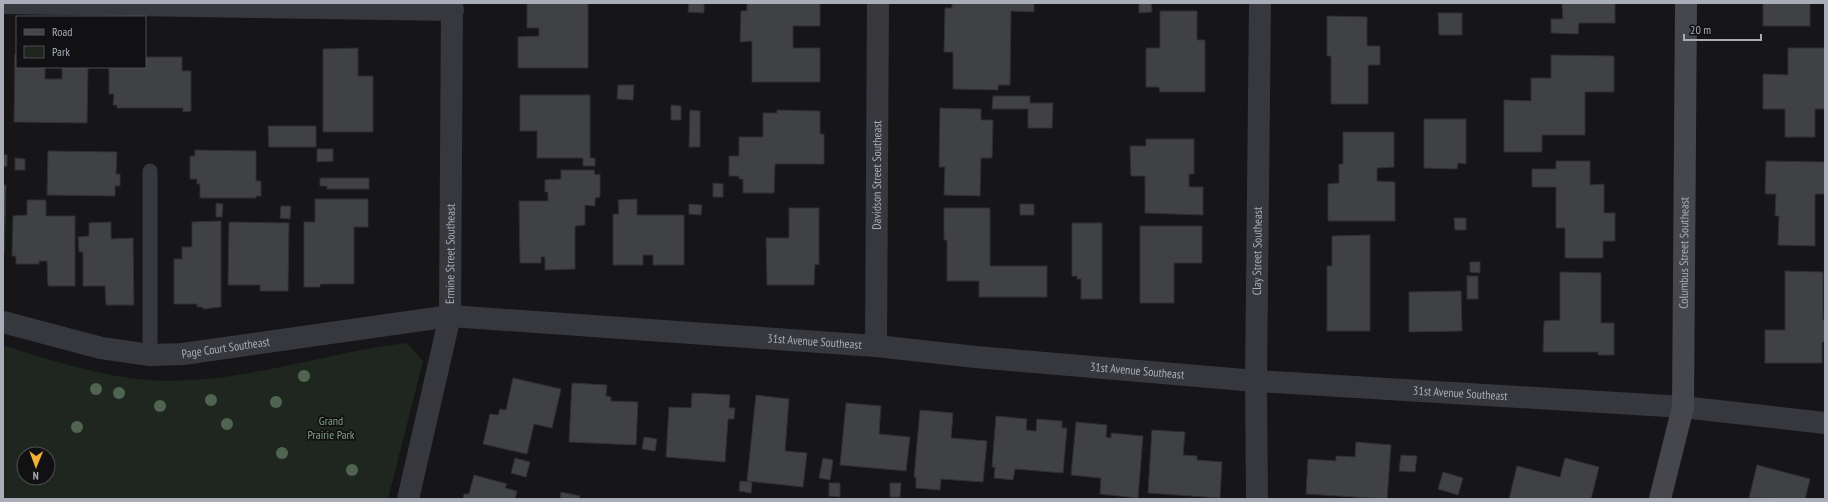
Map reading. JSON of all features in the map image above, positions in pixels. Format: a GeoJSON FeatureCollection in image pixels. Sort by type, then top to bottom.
{"type":"FeatureCollection","features":[{"type":"Feature","properties":{"kind":"street"},"geometry":{"type":"LineString","coordinates":[[3,3],[452,7]]}},
{"type":"Feature","properties":{"kind":"street","name":"Davidson Street Southeast"},"geometry":{"type":"LineString","coordinates":[[876,346],[878,3]]}},
{"type":"Feature","properties":{"kind":"street","name":"Clay Street Southeast"},"geometry":{"type":"LineString","coordinates":[[1257,499],[1256,381],[1260,3]]}},
{"type":"Feature","properties":{"kind":"street","name":"Columbus Street Southeast"},"geometry":{"type":"LineString","coordinates":[[1660,499],[1683,407],[1686,3]]}},
{"type":"Feature","properties":{"kind":"street","name":"Ermine Street Southeast"},"geometry":{"type":"LineString","coordinates":[[408,499],[450,316],[452,7]]}},
{"type":"Feature","properties":{"kind":"street","name":"31st Avenue Southeast"},"geometry":{"type":"LineString","coordinates":[[450,316],[876,346],[976,357],[1256,381],[1683,407],[1825,423]]}},
{"type":"Feature","properties":{"kind":"street","name":"Page Court Southeast"},"geometry":{"type":"LineString","coordinates":[[3,322],[57,338],[101,348],[150,355],[188,353],[450,316]]}},
{"type":"Feature","properties":{"kind":"lane"},"geometry":{"type":"LineString","coordinates":[[150,171],[150,355]]}},
{"type":"Feature","properties":{"kind":"green space","name":"Grand Prairie Park"},"geometry":{"type":"Polygon","coordinates":[[[407,343],[423,361],[388,499],[3,499],[3,346],[35,356],[106,374],[133,379],[180,381],[245,374],[342,354],[407,343]]]}},
{"type":"Feature","properties":{"kind":"building"},"geometry":{"type":"Polygon","coordinates":[[[527,3],[588,3],[588,68],[518,68],[518,37],[539,36],[539,28],[527,28],[527,3]]]}},
{"type":"Feature","properties":{"kind":"building"},"geometry":{"type":"Polygon","coordinates":[[[689,3],[704,3],[704,13],[688,12],[689,3]]]}},
{"type":"Feature","properties":{"kind":"building"},"geometry":{"type":"Polygon","coordinates":[[[747,3],[820,3],[820,26],[793,26],[793,48],[820,48],[820,82],[752,82],[752,41],[740,42],[741,11],[747,11],[747,3]]]}},
{"type":"Feature","properties":{"kind":"building"},"geometry":{"type":"Polygon","coordinates":[[[952,3],[1034,3],[1034,12],[1011,11],[1010,85],[998,85],[998,90],[953,89],[953,52],[944,52],[945,8],[952,8],[952,3]]]}},
{"type":"Feature","properties":{"kind":"building"},"geometry":{"type":"Polygon","coordinates":[[[1139,3],[1151,3],[1152,12],[1139,13],[1139,3]]]}},
{"type":"Feature","properties":{"kind":"building"},"geometry":{"type":"Polygon","coordinates":[[[1562,3],[1615,3],[1615,23],[1579,23],[1578,34],[1551,33],[1551,19],[1563,19],[1562,3]]]}},
{"type":"Feature","properties":{"kind":"building"},"geometry":{"type":"Polygon","coordinates":[[[1763,3],[1810,3],[1810,26],[1763,26],[1763,3]]]}},
{"type":"Feature","properties":{"kind":"building"},"geometry":{"type":"Polygon","coordinates":[[[1160,11],[1197,11],[1197,40],[1205,40],[1205,92],[1160,92],[1159,87],[1146,87],[1146,48],[1160,48],[1160,11]]]}},
{"type":"Feature","properties":{"kind":"building"},"geometry":{"type":"Polygon","coordinates":[[[1438,13],[1462,13],[1462,35],[1439,35],[1438,13]]]}},
{"type":"Feature","properties":{"kind":"building"},"geometry":{"type":"Polygon","coordinates":[[[1327,16],[1367,17],[1367,46],[1380,46],[1380,65],[1368,65],[1368,104],[1331,104],[1331,56],[1327,56],[1327,16]]]}},
{"type":"Feature","properties":{"kind":"building"},"geometry":{"type":"Polygon","coordinates":[[[358,48],[358,76],[373,76],[373,132],[323,132],[323,49],[358,48]]]}},
{"type":"Feature","properties":{"kind":"building"},"geometry":{"type":"Polygon","coordinates":[[[1788,48],[1825,48],[1825,109],[1815,109],[1815,137],[1785,137],[1785,109],[1763,109],[1763,74],[1788,75],[1788,48]]]}},
{"type":"Feature","properties":{"kind":"building"},"geometry":{"type":"Polygon","coordinates":[[[15,54],[16,68],[45,68],[45,79],[62,79],[62,68],[88,68],[87,123],[14,122],[15,54]]]}},
{"type":"Feature","properties":{"kind":"building"},"geometry":{"type":"Polygon","coordinates":[[[1551,55],[1614,56],[1614,92],[1585,92],[1585,135],[1542,135],[1542,152],[1504,152],[1504,100],[1531,101],[1531,78],[1551,78],[1551,55]]]}},
{"type":"Feature","properties":{"kind":"building"},"geometry":{"type":"Polygon","coordinates":[[[146,57],[182,57],[182,71],[191,71],[191,111],[183,112],[183,108],[117,108],[117,105],[113,105],[114,94],[109,94],[109,68],[146,68],[146,57]]]}},
{"type":"Feature","properties":{"kind":"building"},"geometry":{"type":"Polygon","coordinates":[[[618,85],[634,85],[633,100],[617,99],[618,85]]]}},
{"type":"Feature","properties":{"kind":"building"},"geometry":{"type":"Polygon","coordinates":[[[520,95],[590,95],[590,158],[595,158],[595,166],[583,166],[583,158],[537,158],[537,131],[520,131],[520,95]]]}},
{"type":"Feature","properties":{"kind":"building"},"geometry":{"type":"Polygon","coordinates":[[[993,96],[1030,96],[1030,103],[1053,103],[1052,128],[1028,128],[1028,109],[992,109],[993,96]]]}},
{"type":"Feature","properties":{"kind":"building"},"geometry":{"type":"Polygon","coordinates":[[[671,105],[681,106],[681,120],[671,120],[671,105]]]}},
{"type":"Feature","properties":{"kind":"building"},"geometry":{"type":"Polygon","coordinates":[[[940,108],[981,109],[981,120],[993,120],[992,158],[981,158],[980,196],[944,195],[945,167],[939,167],[940,108]]]}},
{"type":"Feature","properties":{"kind":"building"},"geometry":{"type":"Polygon","coordinates":[[[690,110],[700,111],[700,147],[689,147],[690,110]]]}},
{"type":"Feature","properties":{"kind":"building"},"geometry":{"type":"Polygon","coordinates":[[[777,110],[820,111],[820,134],[824,134],[824,164],[775,164],[774,193],[743,193],[743,179],[739,179],[739,176],[729,176],[729,156],[739,156],[739,137],[763,137],[763,113],[777,113],[777,110]]]}},
{"type":"Feature","properties":{"kind":"building"},"geometry":{"type":"Polygon","coordinates":[[[1424,119],[1466,119],[1466,164],[1458,163],[1457,169],[1424,168],[1424,119]]]}},
{"type":"Feature","properties":{"kind":"building"},"geometry":{"type":"Polygon","coordinates":[[[268,126],[316,126],[316,147],[269,147],[268,126]]]}},
{"type":"Feature","properties":{"kind":"building"},"geometry":{"type":"Polygon","coordinates":[[[1343,132],[1394,132],[1394,167],[1377,168],[1377,181],[1395,182],[1395,221],[1328,221],[1328,184],[1339,183],[1339,164],[1343,164],[1343,132]]]}},
{"type":"Feature","properties":{"kind":"building"},"geometry":{"type":"Polygon","coordinates":[[[1146,139],[1194,139],[1194,174],[1189,174],[1189,187],[1203,187],[1203,215],[1145,213],[1145,176],[1131,176],[1130,146],[1146,146],[1146,139]]]}},
{"type":"Feature","properties":{"kind":"building"},"geometry":{"type":"Polygon","coordinates":[[[317,149],[333,149],[333,161],[317,162],[317,149]]]}},
{"type":"Feature","properties":{"kind":"building"},"geometry":{"type":"Polygon","coordinates":[[[195,150],[256,151],[256,181],[261,181],[261,196],[256,196],[256,198],[200,198],[200,184],[197,184],[197,179],[190,179],[190,156],[195,156],[195,150]]]}},
{"type":"Feature","properties":{"kind":"building"},"geometry":{"type":"Polygon","coordinates":[[[48,151],[117,152],[116,174],[120,174],[120,186],[115,186],[115,196],[47,195],[48,151]]]}},
{"type":"Feature","properties":{"kind":"building"},"geometry":{"type":"Polygon","coordinates":[[[3,155],[7,155],[7,166],[3,167],[3,155]]]}},
{"type":"Feature","properties":{"kind":"building"},"geometry":{"type":"Polygon","coordinates":[[[15,158],[25,159],[25,170],[15,170],[15,158]]]}},
{"type":"Feature","properties":{"kind":"building"},"geometry":{"type":"Polygon","coordinates":[[[1556,161],[1590,161],[1590,185],[1604,184],[1604,213],[1615,213],[1615,241],[1603,241],[1603,258],[1565,258],[1565,228],[1556,228],[1556,187],[1532,187],[1532,169],[1556,169],[1556,161]]]}},
{"type":"Feature","properties":{"kind":"building"},"geometry":{"type":"Polygon","coordinates":[[[1766,161],[1825,162],[1825,194],[1815,194],[1815,246],[1778,245],[1779,216],[1775,216],[1776,194],[1765,194],[1766,161]]]}},
{"type":"Feature","properties":{"kind":"building"},"geometry":{"type":"Polygon","coordinates":[[[561,170],[594,170],[595,175],[600,174],[600,197],[595,198],[595,206],[585,205],[585,225],[575,226],[575,269],[545,270],[545,257],[541,257],[541,263],[520,263],[519,201],[548,201],[548,192],[545,192],[545,180],[561,179],[561,170]]]}},
{"type":"Feature","properties":{"kind":"building"},"geometry":{"type":"Polygon","coordinates":[[[320,178],[369,178],[369,189],[327,189],[327,186],[320,186],[320,178]]]}},
{"type":"Feature","properties":{"kind":"building"},"geometry":{"type":"Polygon","coordinates":[[[713,183],[723,184],[723,197],[713,197],[713,183]]]}},
{"type":"Feature","properties":{"kind":"building"},"geometry":{"type":"Polygon","coordinates":[[[3,185],[6,185],[4,254],[3,254],[3,185]]]}},
{"type":"Feature","properties":{"kind":"building"},"geometry":{"type":"Polygon","coordinates":[[[315,199],[368,199],[368,227],[354,227],[354,284],[320,284],[320,287],[304,287],[304,222],[315,222],[315,199]]]}},
{"type":"Feature","properties":{"kind":"building"},"geometry":{"type":"Polygon","coordinates":[[[637,199],[637,215],[684,215],[684,265],[653,265],[653,255],[643,255],[643,265],[613,265],[613,214],[619,214],[618,200],[637,199]]]}},
{"type":"Feature","properties":{"kind":"building"},"geometry":{"type":"Polygon","coordinates":[[[27,200],[46,200],[46,216],[75,216],[75,286],[48,286],[47,261],[39,261],[39,264],[16,264],[16,256],[12,256],[13,216],[27,215],[27,200]]]}},
{"type":"Feature","properties":{"kind":"building"},"geometry":{"type":"Polygon","coordinates":[[[216,203],[223,204],[222,217],[216,217],[216,203]]]}},
{"type":"Feature","properties":{"kind":"building"},"geometry":{"type":"Polygon","coordinates":[[[689,204],[702,205],[701,215],[689,214],[689,204]]]}},
{"type":"Feature","properties":{"kind":"building"},"geometry":{"type":"Polygon","coordinates":[[[1020,204],[1034,204],[1034,215],[1020,215],[1020,204]]]}},
{"type":"Feature","properties":{"kind":"building"},"geometry":{"type":"Polygon","coordinates":[[[281,206],[291,206],[290,219],[280,218],[281,206]]]}},
{"type":"Feature","properties":{"kind":"building"},"geometry":{"type":"Polygon","coordinates":[[[789,208],[819,208],[819,265],[815,264],[814,285],[767,285],[766,238],[789,238],[789,208]]]}},
{"type":"Feature","properties":{"kind":"building"},"geometry":{"type":"Polygon","coordinates":[[[944,208],[990,208],[990,266],[1047,266],[1047,297],[979,297],[979,281],[947,281],[947,240],[944,240],[944,208]]]}},
{"type":"Feature","properties":{"kind":"building"},"geometry":{"type":"Polygon","coordinates":[[[1454,218],[1466,218],[1466,230],[1455,230],[1454,218]]]}},
{"type":"Feature","properties":{"kind":"building"},"geometry":{"type":"Polygon","coordinates":[[[221,221],[221,307],[203,309],[203,307],[197,307],[197,304],[174,304],[174,259],[182,259],[182,247],[192,247],[192,222],[221,221]]]}},
{"type":"Feature","properties":{"kind":"building"},"geometry":{"type":"Polygon","coordinates":[[[111,222],[111,239],[133,238],[134,305],[106,305],[105,286],[83,286],[83,252],[79,252],[78,237],[89,236],[89,223],[111,222]]]}},
{"type":"Feature","properties":{"kind":"building"},"geometry":{"type":"Polygon","coordinates":[[[229,222],[289,223],[288,291],[260,291],[260,285],[228,285],[229,222]]]}},
{"type":"Feature","properties":{"kind":"building"},"geometry":{"type":"Polygon","coordinates":[[[1072,223],[1102,223],[1102,299],[1081,299],[1081,279],[1077,279],[1077,276],[1072,276],[1072,223]]]}},
{"type":"Feature","properties":{"kind":"building"},"geometry":{"type":"Polygon","coordinates":[[[1140,226],[1202,226],[1202,263],[1174,263],[1174,303],[1140,303],[1140,226]]]}},
{"type":"Feature","properties":{"kind":"building"},"geometry":{"type":"Polygon","coordinates":[[[1370,235],[1370,331],[1327,331],[1327,266],[1332,266],[1332,236],[1370,235]]]}},
{"type":"Feature","properties":{"kind":"building"},"geometry":{"type":"Polygon","coordinates":[[[1470,262],[1480,262],[1480,273],[1470,272],[1470,262]]]}},
{"type":"Feature","properties":{"kind":"building"},"geometry":{"type":"Polygon","coordinates":[[[1785,271],[1823,272],[1823,320],[1825,320],[1825,342],[1822,342],[1822,363],[1765,363],[1765,330],[1785,330],[1785,271]]]}},
{"type":"Feature","properties":{"kind":"building"},"geometry":{"type":"Polygon","coordinates":[[[1560,272],[1601,273],[1601,323],[1614,323],[1614,355],[1598,355],[1598,352],[1543,352],[1544,321],[1560,320],[1560,272]]]}},
{"type":"Feature","properties":{"kind":"building"},"geometry":{"type":"Polygon","coordinates":[[[1467,276],[1478,276],[1478,299],[1467,299],[1467,276]]]}},
{"type":"Feature","properties":{"kind":"building"},"geometry":{"type":"Polygon","coordinates":[[[1461,291],[1462,331],[1409,332],[1409,292],[1461,291]]]}},
{"type":"Feature","properties":{"kind":"building"},"geometry":{"type":"Polygon","coordinates":[[[513,378],[561,389],[552,428],[534,424],[527,454],[483,444],[490,414],[498,415],[500,409],[506,410],[513,378]]]}},
{"type":"Feature","properties":{"kind":"building"},"geometry":{"type":"Polygon","coordinates":[[[572,383],[607,385],[606,396],[611,397],[611,401],[638,402],[636,445],[569,442],[572,383]]]}},
{"type":"Feature","properties":{"kind":"building"},"geometry":{"type":"Polygon","coordinates":[[[692,393],[730,395],[729,408],[735,408],[734,419],[728,419],[725,462],[666,457],[669,407],[691,408],[692,393]]]}},
{"type":"Feature","properties":{"kind":"building"},"geometry":{"type":"Polygon","coordinates":[[[756,395],[789,399],[785,451],[807,453],[803,487],[747,481],[756,395]]]}},
{"type":"Feature","properties":{"kind":"building"},"geometry":{"type":"Polygon","coordinates":[[[846,403],[881,406],[879,434],[910,437],[906,471],[840,465],[846,403]]]}},
{"type":"Feature","properties":{"kind":"building"},"geometry":{"type":"Polygon","coordinates":[[[920,410],[953,413],[951,438],[987,441],[983,482],[941,479],[940,490],[916,488],[916,477],[914,477],[920,410]]]}},
{"type":"Feature","properties":{"kind":"building"},"geometry":{"type":"Polygon","coordinates":[[[996,416],[1027,419],[1026,430],[1036,431],[1037,419],[1062,421],[1062,428],[1067,428],[1063,473],[1015,469],[1013,480],[994,478],[995,467],[992,467],[996,416]]]}},
{"type":"Feature","properties":{"kind":"building"},"geometry":{"type":"Polygon","coordinates":[[[1076,422],[1107,425],[1106,437],[1111,438],[1111,433],[1143,436],[1138,498],[1100,494],[1101,478],[1071,475],[1076,422]]]}},
{"type":"Feature","properties":{"kind":"building"},"geometry":{"type":"Polygon","coordinates":[[[1152,430],[1185,432],[1183,455],[1197,456],[1197,460],[1222,462],[1220,498],[1148,493],[1152,430]]]}},
{"type":"Feature","properties":{"kind":"building"},"geometry":{"type":"Polygon","coordinates":[[[644,437],[657,439],[655,451],[642,449],[644,437]]]}},
{"type":"Feature","properties":{"kind":"building"},"geometry":{"type":"Polygon","coordinates":[[[1356,442],[1391,445],[1387,499],[1306,494],[1308,459],[1336,461],[1336,456],[1355,457],[1356,442]]]}},
{"type":"Feature","properties":{"kind":"building"},"geometry":{"type":"Polygon","coordinates":[[[1401,455],[1417,456],[1415,472],[1399,471],[1401,455]]]}},
{"type":"Feature","properties":{"kind":"building"},"geometry":{"type":"Polygon","coordinates":[[[515,458],[530,462],[526,477],[511,473],[515,458]]]}},
{"type":"Feature","properties":{"kind":"building"},"geometry":{"type":"Polygon","coordinates":[[[823,458],[833,460],[830,480],[819,478],[823,458]]]}},
{"type":"Feature","properties":{"kind":"building"},"geometry":{"type":"Polygon","coordinates":[[[1565,458],[1599,467],[1591,499],[1509,499],[1517,466],[1560,477],[1565,458]]]}},
{"type":"Feature","properties":{"kind":"building"},"geometry":{"type":"Polygon","coordinates":[[[1757,465],[1810,479],[1805,499],[1749,498],[1757,465]]]}},
{"type":"Feature","properties":{"kind":"building"},"geometry":{"type":"Polygon","coordinates":[[[1443,472],[1463,478],[1458,495],[1438,489],[1443,472]]]}},
{"type":"Feature","properties":{"kind":"building"},"geometry":{"type":"Polygon","coordinates":[[[474,475],[507,484],[505,488],[517,491],[515,499],[463,499],[464,494],[469,494],[474,475]]]}},
{"type":"Feature","properties":{"kind":"building"},"geometry":{"type":"Polygon","coordinates":[[[740,481],[752,482],[751,493],[739,491],[740,481]]]}},
{"type":"Feature","properties":{"kind":"building"},"geometry":{"type":"Polygon","coordinates":[[[829,483],[840,483],[840,497],[829,496],[829,483]]]}},
{"type":"Feature","properties":{"kind":"building"},"geometry":{"type":"Polygon","coordinates":[[[890,483],[901,483],[900,497],[890,497],[890,483]]]}},
{"type":"Feature","properties":{"kind":"building"},"geometry":{"type":"Polygon","coordinates":[[[561,492],[580,496],[579,499],[560,499],[561,492]]]}}]}
